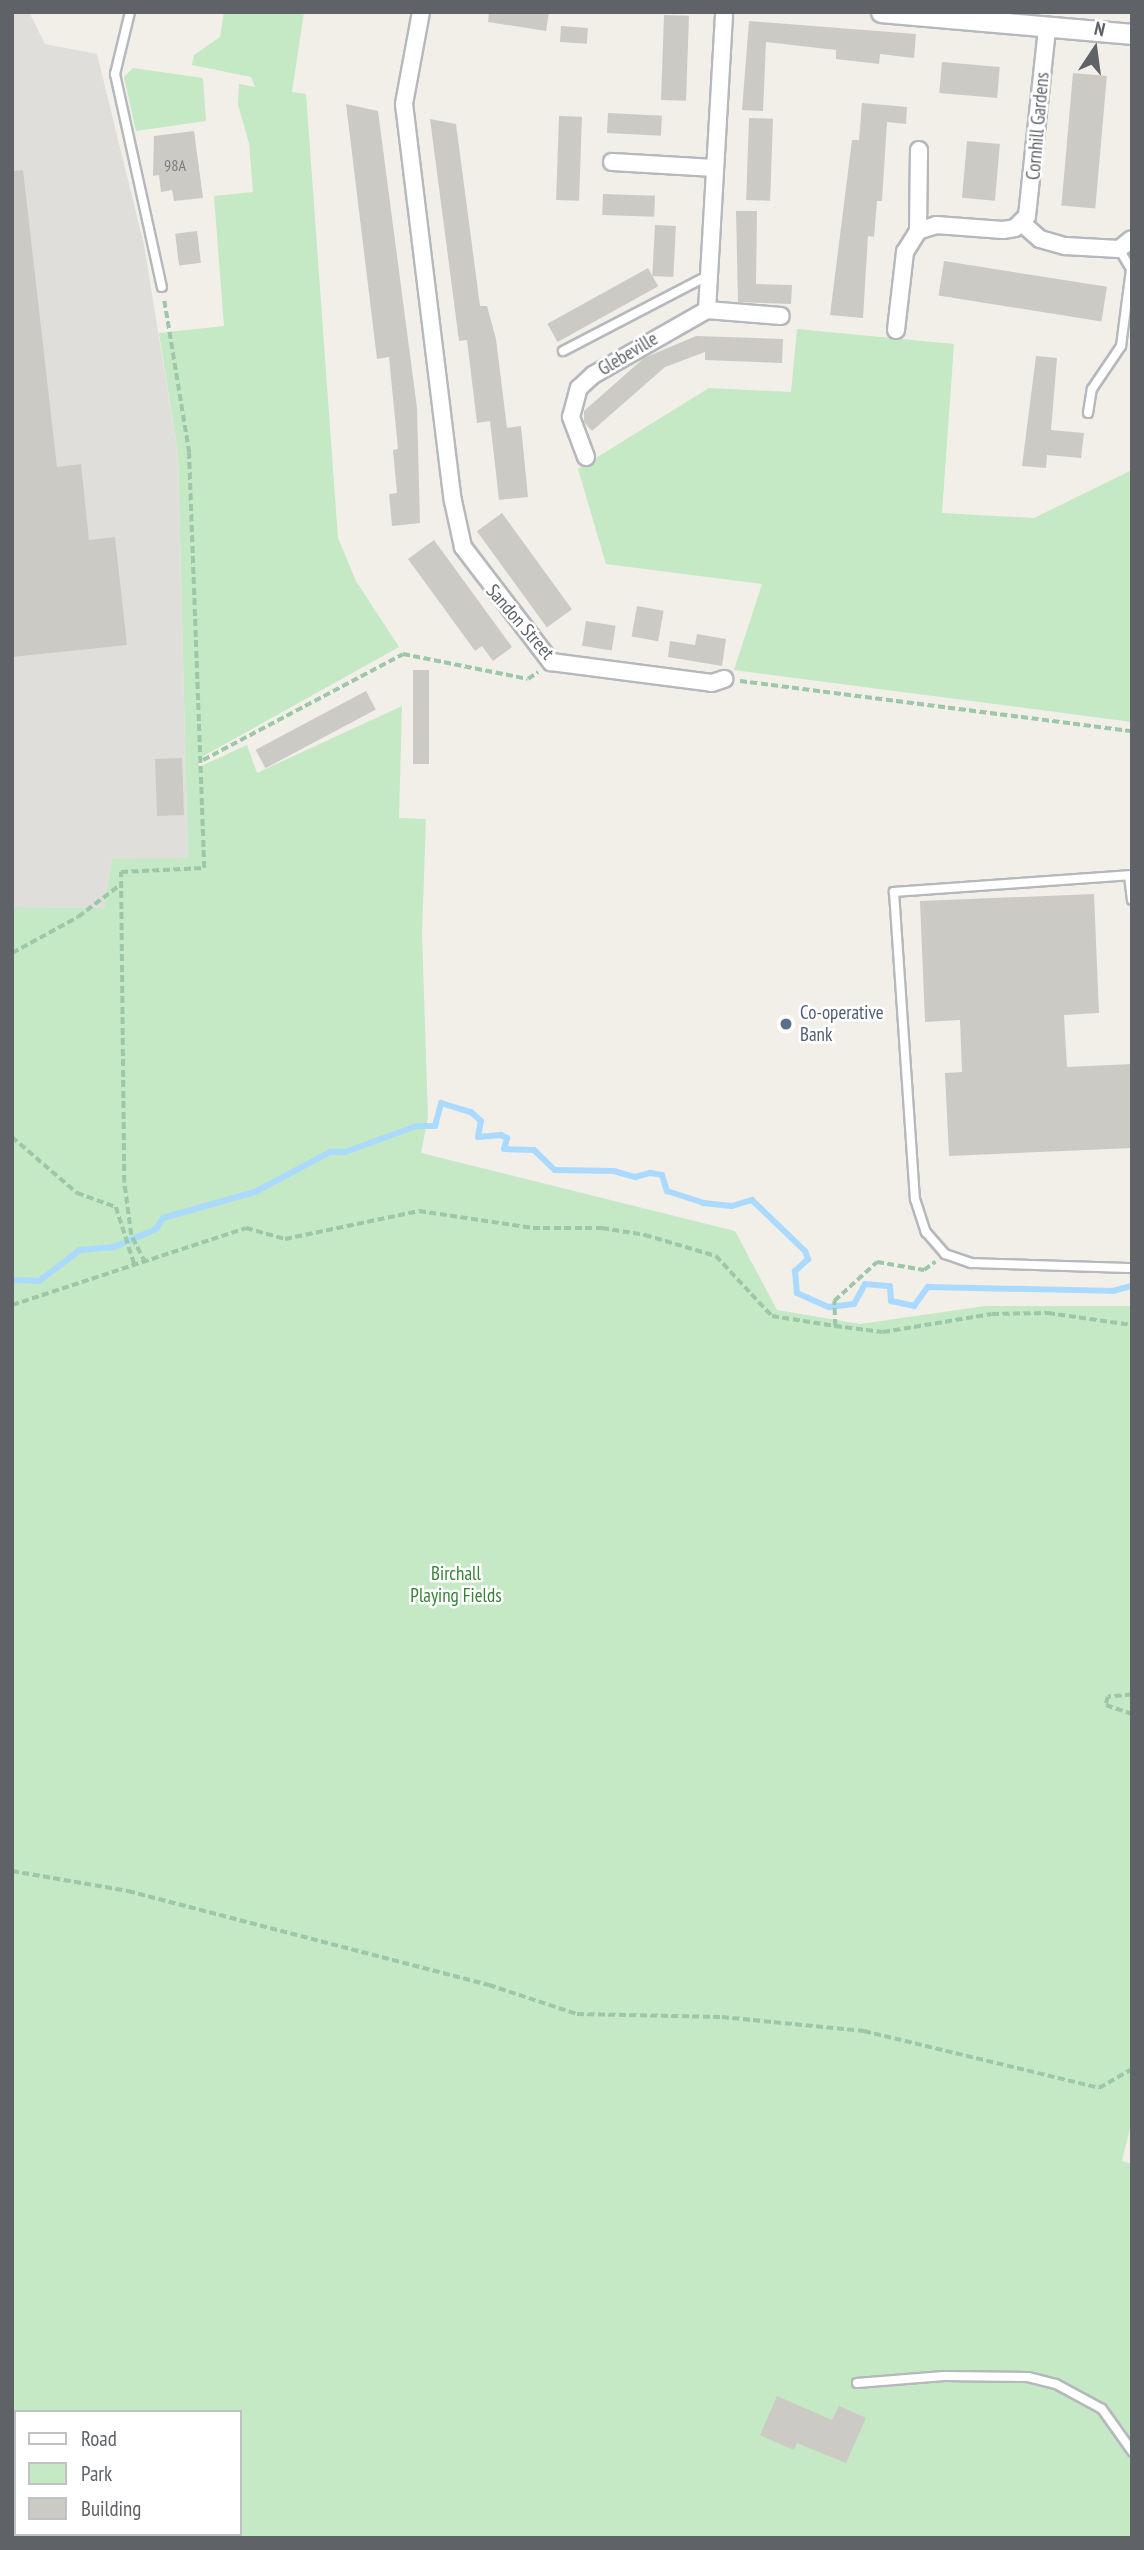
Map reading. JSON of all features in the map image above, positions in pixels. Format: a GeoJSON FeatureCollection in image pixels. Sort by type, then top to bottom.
{"type":"FeatureCollection","features":[{"type":"Feature","properties":{"kind":"street","name":"Sandon Street"},"geometry":{"type":"LineString","coordinates":[[421,12],[404,104],[453,501],[472,565],[551,663],[686,680],[724,679]]}},
{"type":"Feature","properties":{"kind":"street"},"geometry":{"type":"LineString","coordinates":[[724,12],[707,310],[781,316]]}},
{"type":"Feature","properties":{"kind":"street"},"geometry":{"type":"LineString","coordinates":[[881,12],[1132,34]]}},
{"type":"Feature","properties":{"kind":"street","name":"Cornhill Gardens"},"geometry":{"type":"LineString","coordinates":[[1022,223],[1031,205],[1047,28]]}},
{"type":"Feature","properties":{"kind":"street"},"geometry":{"type":"LineString","coordinates":[[896,330],[905,252],[918,231],[919,150]]}},
{"type":"Feature","properties":{"kind":"street"},"geometry":{"type":"LineString","coordinates":[[612,162],[715,168]]}},
{"type":"Feature","properties":{"kind":"street"},"geometry":{"type":"LineString","coordinates":[[918,231],[936,225],[1003,230],[1022,223],[1051,243],[1125,244]]}},
{"type":"Feature","properties":{"kind":"street","name":"Glebeville"},"geometry":{"type":"LineString","coordinates":[[586,457],[571,417],[579,388],[707,310]]}},
{"type":"Feature","properties":{"kind":"lane"},"geometry":{"type":"LineString","coordinates":[[130,12],[115,74],[162,287]]}},
{"type":"Feature","properties":{"kind":"lane"},"geometry":{"type":"LineString","coordinates":[[1088,413],[1092,389],[1121,346],[1131,269],[1125,244]]}},
{"type":"Feature","properties":{"kind":"lane","name":"Glebeville"},"geometry":{"type":"LineString","coordinates":[[564,351],[709,275]]}},
{"type":"Feature","properties":{"kind":"lane"},"geometry":{"type":"LineString","coordinates":[[1132,900],[1130,875],[894,892],[915,1199],[926,1232],[945,1254],[971,1264],[1132,1268]]}},
{"type":"Feature","properties":{"kind":"lane"},"geometry":{"type":"LineString","coordinates":[[856,2383],[1028,2377],[1082,2394],[1102,2409],[1132,2451]]}},
{"type":"Feature","properties":{"kind":"path"},"geometry":{"type":"LineString","coordinates":[[145,1263],[131,1236],[124,1182],[121,872],[204,868],[203,760],[189,453],[162,287]]}},
{"type":"Feature","properties":{"kind":"path"},"geometry":{"type":"LineString","coordinates":[[203,760],[403,654],[528,679],[551,663]]}},
{"type":"Feature","properties":{"kind":"path"},"geometry":{"type":"LineString","coordinates":[[724,679],[1132,731]]}},
{"type":"Feature","properties":{"kind":"path"},"geometry":{"type":"LineString","coordinates":[[12,953],[78,917],[121,884]]}},
{"type":"Feature","properties":{"kind":"path"},"geometry":{"type":"LineString","coordinates":[[12,1137],[77,1194],[116,1207],[135,1266]]}},
{"type":"Feature","properties":{"kind":"path"},"geometry":{"type":"LineString","coordinates":[[12,1306],[246,1228],[285,1239],[419,1211],[533,1228],[602,1227],[716,1256],[772,1316],[883,1332],[992,1314],[1048,1313],[1132,1325]]}},
{"type":"Feature","properties":{"kind":"path"},"geometry":{"type":"LineString","coordinates":[[835,1326],[834,1301],[877,1262],[924,1270],[945,1254]]}},
{"type":"Feature","properties":{"kind":"path"},"geometry":{"type":"LineString","coordinates":[[1132,1695],[1108,1697],[1106,1705],[1132,1714]]}},
{"type":"Feature","properties":{"kind":"path"},"geometry":{"type":"LineString","coordinates":[[12,1871],[128,1891],[489,1985],[577,2014],[722,2017],[858,2029],[1099,2088],[1132,2069]]}},
{"type":"Feature","properties":{"kind":"shaded area"},"geometry":{"type":"Polygon","coordinates":[[[12,12],[29,12],[45,44],[97,54],[144,245],[178,454],[188,859],[112,859],[104,908],[12,907],[12,12]]]}},
{"type":"Feature","properties":{"kind":"green space","name":"Birchall Playing Fields"},"geometry":{"type":"Polygon","coordinates":[[[224,12],[304,12],[292,92],[306,94],[338,538],[356,581],[399,647],[198,759],[199,767],[247,745],[257,773],[402,706],[399,818],[426,819],[422,934],[428,1117],[421,1153],[735,1231],[777,1310],[860,1324],[985,1306],[1132,1306],[1132,2120],[1122,2161],[1132,2164],[1132,2538],[12,2538],[12,907],[104,908],[112,859],[188,858],[178,454],[159,333],[224,326],[214,196],[253,192],[249,143],[238,105],[239,84],[255,87],[251,77],[192,65],[194,55],[220,37],[224,12]]]}},
{"type":"Feature","properties":{"kind":"green space"},"geometry":{"type":"Polygon","coordinates":[[[133,68],[203,78],[206,121],[136,131],[124,77],[133,68]]]}},
{"type":"Feature","properties":{"kind":"green space"},"geometry":{"type":"Polygon","coordinates":[[[797,329],[954,344],[942,513],[1034,518],[1132,470],[1132,722],[734,670],[762,584],[606,564],[578,469],[709,388],[791,392],[797,329]]]}},
{"type":"Feature","properties":{"kind":"building"},"geometry":{"type":"Polygon","coordinates":[[[489,12],[549,12],[546,31],[488,22],[489,12]]]}},
{"type":"Feature","properties":{"kind":"building"},"geometry":{"type":"Polygon","coordinates":[[[664,15],[689,16],[686,101],[661,100],[664,15]]]}},
{"type":"Feature","properties":{"kind":"building"},"geometry":{"type":"Polygon","coordinates":[[[749,21],[916,34],[914,58],[880,54],[879,64],[836,59],[836,50],[766,42],[763,111],[742,110],[749,21]]]}},
{"type":"Feature","properties":{"kind":"building"},"geometry":{"type":"Polygon","coordinates":[[[561,26],[588,28],[587,44],[560,42],[561,26]]]}},
{"type":"Feature","properties":{"kind":"building"},"geometry":{"type":"Polygon","coordinates":[[[942,62],[1000,67],[997,98],[939,93],[942,62]]]}},
{"type":"Feature","properties":{"kind":"building"},"geometry":{"type":"Polygon","coordinates":[[[1073,73],[1107,76],[1095,208],[1061,205],[1073,73]]]}},
{"type":"Feature","properties":{"kind":"building"},"geometry":{"type":"Polygon","coordinates":[[[862,103],[907,107],[906,124],[887,122],[882,201],[877,201],[874,237],[868,236],[863,318],[830,315],[852,140],[859,140],[862,103]]]}},
{"type":"Feature","properties":{"kind":"building"},"geometry":{"type":"Polygon","coordinates":[[[346,104],[378,111],[417,408],[420,523],[392,526],[389,494],[397,493],[393,450],[398,449],[389,357],[377,359],[346,104]]]}},
{"type":"Feature","properties":{"kind":"building"},"geometry":{"type":"Polygon","coordinates":[[[608,113],[662,116],[661,136],[607,133],[608,113]]]}},
{"type":"Feature","properties":{"kind":"building"},"geometry":{"type":"Polygon","coordinates":[[[559,116],[582,117],[579,201],[556,200],[559,116]]]}},
{"type":"Feature","properties":{"kind":"building"},"geometry":{"type":"Polygon","coordinates":[[[749,118],[773,119],[770,201],[746,200],[749,118]]]}},
{"type":"Feature","properties":{"kind":"building"},"geometry":{"type":"Polygon","coordinates":[[[430,119],[456,124],[480,306],[487,306],[496,339],[507,428],[521,426],[528,497],[499,500],[490,421],[477,423],[467,340],[459,341],[430,119]]]}},
{"type":"Feature","properties":{"kind":"building"},"geometry":{"type":"Polygon","coordinates":[[[194,131],[203,198],[174,201],[172,190],[161,192],[159,175],[153,176],[154,136],[194,131]]]}},
{"type":"Feature","properties":{"kind":"building"},"geometry":{"type":"Polygon","coordinates":[[[967,141],[1000,144],[995,201],[962,198],[967,141]]]}},
{"type":"Feature","properties":{"kind":"building"},"geometry":{"type":"Polygon","coordinates":[[[23,170],[57,467],[81,464],[89,540],[115,537],[127,645],[12,657],[12,171],[23,170]]]}},
{"type":"Feature","properties":{"kind":"building"},"geometry":{"type":"Polygon","coordinates":[[[603,194],[655,196],[654,217],[602,215],[603,194]]]}},
{"type":"Feature","properties":{"kind":"building"},"geometry":{"type":"Polygon","coordinates":[[[736,211],[757,211],[756,284],[792,285],[791,304],[738,302],[736,211]]]}},
{"type":"Feature","properties":{"kind":"building"},"geometry":{"type":"Polygon","coordinates":[[[655,225],[676,226],[673,277],[652,276],[655,225]]]}},
{"type":"Feature","properties":{"kind":"building"},"geometry":{"type":"Polygon","coordinates":[[[197,231],[201,263],[179,265],[175,234],[197,231]]]}},
{"type":"Feature","properties":{"kind":"building"},"geometry":{"type":"Polygon","coordinates":[[[944,261],[1107,287],[1101,321],[939,296],[944,261]]]}},
{"type":"Feature","properties":{"kind":"building"},"geometry":{"type":"Polygon","coordinates":[[[648,268],[658,286],[558,342],[547,324],[648,268]]]}},
{"type":"Feature","properties":{"kind":"building"},"geometry":{"type":"Polygon","coordinates":[[[696,336],[783,339],[782,363],[705,360],[705,352],[665,367],[592,431],[584,422],[584,411],[644,358],[696,336]]]}},
{"type":"Feature","properties":{"kind":"building"},"geometry":{"type":"Polygon","coordinates":[[[1036,356],[1057,358],[1051,430],[1084,433],[1081,458],[1047,455],[1046,468],[1022,466],[1036,356]]]}},
{"type":"Feature","properties":{"kind":"building"},"geometry":{"type":"Polygon","coordinates":[[[502,513],[572,609],[547,627],[477,531],[502,513]]]}},
{"type":"Feature","properties":{"kind":"building"},"geometry":{"type":"Polygon","coordinates":[[[434,540],[512,647],[493,661],[482,646],[475,651],[408,559],[434,540]]]}},
{"type":"Feature","properties":{"kind":"building"},"geometry":{"type":"Polygon","coordinates":[[[637,606],[664,611],[658,641],[632,637],[637,606]]]}},
{"type":"Feature","properties":{"kind":"building"},"geometry":{"type":"Polygon","coordinates":[[[586,621],[616,626],[612,650],[582,646],[586,621]]]}},
{"type":"Feature","properties":{"kind":"building"},"geometry":{"type":"Polygon","coordinates":[[[697,634],[726,639],[722,666],[668,657],[670,641],[695,645],[697,634]]]}},
{"type":"Feature","properties":{"kind":"building"},"geometry":{"type":"Polygon","coordinates":[[[413,670],[429,670],[429,764],[413,764],[413,670]]]}},
{"type":"Feature","properties":{"kind":"building"},"geometry":{"type":"Polygon","coordinates":[[[366,691],[376,710],[265,768],[256,750],[366,691]]]}},
{"type":"Feature","properties":{"kind":"building"},"geometry":{"type":"Polygon","coordinates":[[[182,758],[184,815],[157,816],[155,759],[182,758]]]}},
{"type":"Feature","properties":{"kind":"building"},"geometry":{"type":"Polygon","coordinates":[[[1094,894],[1099,1013],[1064,1015],[1067,1067],[1132,1064],[1132,1148],[949,1156],[945,1073],[962,1072],[960,1020],[925,1022],[920,901],[1094,894]]]}},
{"type":"Feature","properties":{"kind":"building"},"geometry":{"type":"Polygon","coordinates":[[[777,2396],[832,2420],[839,2406],[866,2418],[846,2463],[797,2443],[794,2450],[760,2435],[777,2396]]]}},
{"type":"Feature","properties":{"kind":"waterway"},"geometry":{"type":"LineString","coordinates":[[12,1280],[39,1281],[80,1250],[114,1247],[156,1229],[163,1218],[255,1192],[330,1152],[345,1152],[417,1126],[435,1126],[441,1103],[471,1112],[481,1121],[478,1137],[501,1135],[507,1138],[504,1149],[534,1150],[555,1170],[614,1171],[635,1177],[650,1173],[662,1175],[667,1191],[703,1203],[732,1206],[752,1200],[805,1251],[808,1259],[795,1271],[797,1293],[829,1307],[854,1304],[865,1284],[890,1286],[891,1301],[914,1306],[928,1287],[1113,1291],[1131,1286]]}},
{"type":"Feature","properties":{"kind":"place","name":"Co-operative Bank"},"geometry":{"type":"Point","coordinates":[786,1024]}}]}
